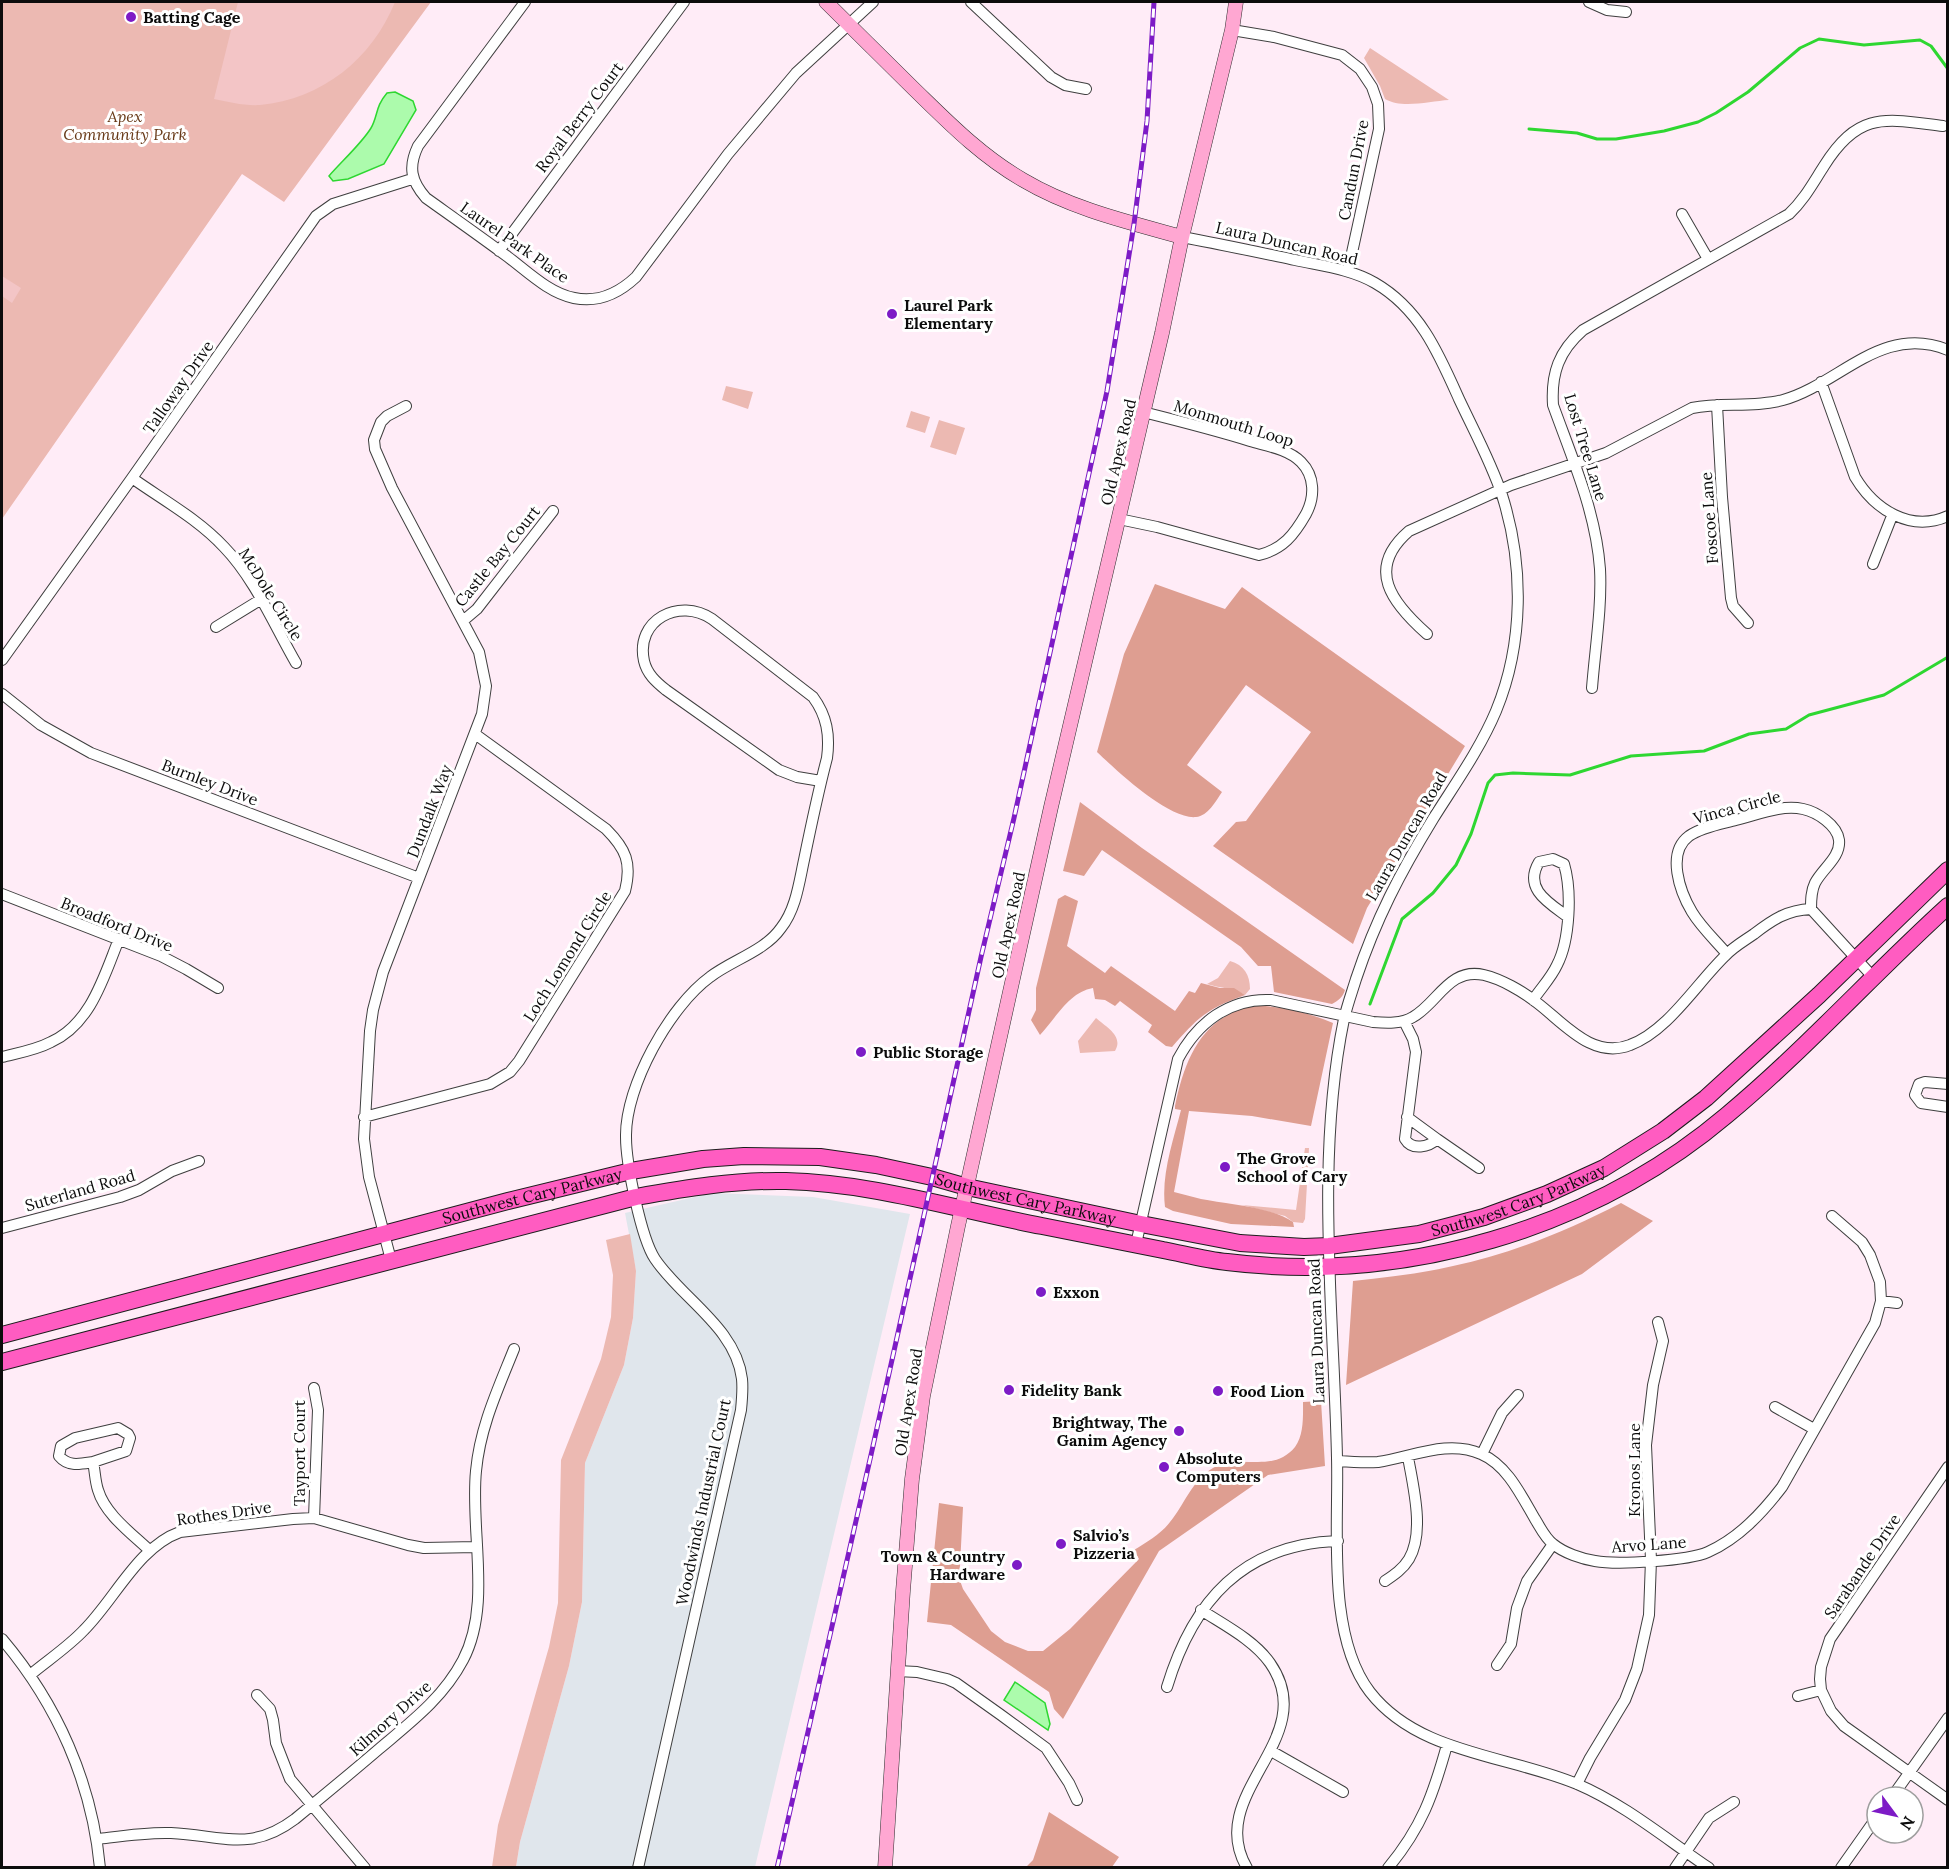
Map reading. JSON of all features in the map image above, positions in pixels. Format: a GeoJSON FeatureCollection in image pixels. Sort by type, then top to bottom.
{"type":"FeatureCollection","features":[{"type":"Feature","properties":{"kind":"main road","name":"Laura Duncan Road"},"geometry":{"type":"LineString","coordinates":[[826,2],[965,139],[1023,180],[1087,209],[1182,237]]}},
{"type":"Feature","properties":{"kind":"main road","name":"Old Apex Road"},"geometry":{"type":"LineString","coordinates":[[885,1868],[912,1479],[924,1396],[962,1210],[1053,797],[1232,30],[1236,2]]}},
{"type":"Feature","properties":{"kind":"main road","name":"Southwest Cary Parkway"},"geometry":{"type":"LineString","coordinates":[[2,1335],[508,1201],[631,1171],[734,1157],[820,1156],[876,1165],[968,1187],[1240,1243],[1304,1247],[1329,1246],[1419,1234],[1484,1217],[1547,1194],[1604,1168],[1663,1131],[1707,1098],[1819,995],[1947,870]]}},
{"type":"Feature","properties":{"kind":"main road","name":"Southwest Cary Parkway"},"geometry":{"type":"LineString","coordinates":[[2,1362],[636,1197],[697,1185],[789,1181],[865,1189],[1226,1262],[1330,1267],[1418,1257],[1494,1240],[1556,1218],[1616,1190],[1682,1149],[1725,1117],[1947,906]]}},
{"type":"Feature","properties":{"kind":"street"},"geometry":{"type":"LineString","coordinates":[[412,178],[413,157],[418,146],[525,2]]}},
{"type":"Feature","properties":{"kind":"street","name":"Royal Berry Court"},"geometry":{"type":"LineString","coordinates":[[499,250],[684,2]]}},
{"type":"Feature","properties":{"kind":"street","name":"Laurel Park Place"},"geometry":{"type":"LineString","coordinates":[[412,178],[426,198],[546,285],[572,298],[598,299],[608,296],[627,286],[636,277],[728,154],[796,73],[873,2]]}},
{"type":"Feature","properties":{"kind":"street"},"geometry":{"type":"LineString","coordinates":[[1589,2],[1607,10],[1626,12]]}},
{"type":"Feature","properties":{"kind":"street"},"geometry":{"type":"LineString","coordinates":[[974,3],[1051,77],[1065,86],[1086,89]]}},
{"type":"Feature","properties":{"kind":"street","name":"Candun Drive"},"geometry":{"type":"LineString","coordinates":[[1232,30],[1342,55],[1360,69],[1372,87],[1378,110],[1379,129],[1348,271]]}},
{"type":"Feature","properties":{"kind":"street","name":"Lost Tree Lane"},"geometry":{"type":"LineString","coordinates":[[1592,688],[1600,568],[1594,526],[1553,405],[1555,369],[1567,346],[1583,330],[1789,214],[1806,196],[1838,145],[1855,130],[1866,124],[1892,120],[1943,126]]}},
{"type":"Feature","properties":{"kind":"street","name":"Talloway Drive"},"geometry":{"type":"LineString","coordinates":[[2,660],[316,216],[333,204],[412,178]]}},
{"type":"Feature","properties":{"kind":"street"},"geometry":{"type":"LineString","coordinates":[[1682,214],[1708,259]]}},
{"type":"Feature","properties":{"kind":"street","name":"Laura Duncan Road"},"geometry":{"type":"LineString","coordinates":[[1182,237],[1348,271],[1378,285],[1395,298],[1425,330],[1436,348],[1500,490],[1516,557],[1518,595],[1513,647],[1501,698],[1485,734],[1386,900],[1368,943],[1344,1017],[1332,1100],[1329,1140],[1329,1246],[1342,1623],[1349,1652],[1357,1673],[1374,1697],[1406,1725],[1447,1745],[1525,1765],[1577,1784],[1614,1803],[1709,1868]]}},
{"type":"Feature","properties":{"kind":"street"},"geometry":{"type":"LineString","coordinates":[[1427,634],[1403,612],[1388,588],[1386,570],[1392,549],[1409,531],[1500,490],[1618,447],[1685,411],[1704,405],[1771,403],[1785,400],[1887,347],[1915,342],[1947,350]]}},
{"type":"Feature","properties":{"kind":"street"},"geometry":{"type":"LineString","coordinates":[[1821,382],[1855,477],[1873,501],[1893,516],[1923,521],[1932,521],[1947,516]]}},
{"type":"Feature","properties":{"kind":"street","name":"Foscoe Lane"},"geometry":{"type":"LineString","coordinates":[[1717,405],[1731,598],[1733,606],[1748,623]]}},
{"type":"Feature","properties":{"kind":"street","name":"Dundalk Way"},"geometry":{"type":"LineString","coordinates":[[391,1260],[366,1160],[364,1117],[370,1031],[378,989],[475,734],[486,698],[485,676],[479,652],[392,488],[375,449],[374,440],[381,422],[387,416],[406,406]]}},
{"type":"Feature","properties":{"kind":"street","name":"Monmouth Loop"},"geometry":{"type":"LineString","coordinates":[[1119,519],[1259,555],[1271,552],[1289,540],[1303,519],[1311,501],[1312,485],[1306,469],[1288,453],[1208,428],[1143,412]]}},
{"type":"Feature","properties":{"kind":"street","name":"McDole Circle"},"geometry":{"type":"LineString","coordinates":[[132,478],[214,537],[234,559],[296,663]]}},
{"type":"Feature","properties":{"kind":"street","name":"Castle Bay Court"},"geometry":{"type":"LineString","coordinates":[[464,620],[477,609],[553,511]]}},
{"type":"Feature","properties":{"kind":"street"},"geometry":{"type":"LineString","coordinates":[[1873,564],[1893,516]]}},
{"type":"Feature","properties":{"kind":"street"},"geometry":{"type":"LineString","coordinates":[[216,627],[260,600]]}},
{"type":"Feature","properties":{"kind":"street","name":"Woodwinds Industrial Court"},"geometry":{"type":"LineString","coordinates":[[638,1868],[741,1410],[742,1378],[739,1365],[728,1343],[655,1259],[645,1238],[631,1171],[626,1127],[637,1082],[665,1030],[688,996],[712,976],[772,938],[787,919],[795,900],[827,758],[828,730],[822,711],[806,689],[704,614],[695,610],[678,609],[663,615],[656,621],[650,629],[643,651],[644,661],[653,678],[666,690],[779,770],[821,782]]}},
{"type":"Feature","properties":{"kind":"street","name":"Burnley Drive"},"geometry":{"type":"LineString","coordinates":[[2,694],[41,725],[92,753],[419,878]]}},
{"type":"Feature","properties":{"kind":"street","name":"Loch Lomond Circle"},"geometry":{"type":"LineString","coordinates":[[364,1117],[490,1084],[510,1072],[625,891],[628,867],[622,846],[616,838],[475,734]]}},
{"type":"Feature","properties":{"kind":"street","name":"Vinca Circle"},"geometry":{"type":"LineString","coordinates":[[1726,954],[1693,914],[1678,878],[1678,850],[1683,841],[1691,835],[1710,827],[1793,807],[1816,814],[1831,825],[1839,842],[1833,860],[1814,884],[1811,909]]}},
{"type":"Feature","properties":{"kind":"street"},"geometry":{"type":"LineString","coordinates":[[1533,1000],[1562,956],[1568,917],[1564,864],[1553,859],[1539,862],[1535,873],[1536,891],[1547,903],[1568,917]]}},
{"type":"Feature","properties":{"kind":"street","name":"Broadford Drive"},"geometry":{"type":"LineString","coordinates":[[2,894],[119,939],[186,969],[218,988]]}},
{"type":"Feature","properties":{"kind":"street"},"geometry":{"type":"LineString","coordinates":[[1136,1244],[1178,1059],[1204,1023],[1215,1014],[1238,1003],[1258,1000],[1284,1002],[1344,1017],[1387,1023],[1404,1021],[1421,1011],[1449,983],[1465,975],[1474,974],[1493,978],[1533,1000],[1590,1044],[1601,1048],[1626,1047],[1650,1034],[1664,1022],[1726,954],[1784,914],[1811,909],[1873,977]]}},
{"type":"Feature","properties":{"kind":"street"},"geometry":{"type":"LineString","coordinates":[[2,1057],[52,1042],[76,1025],[87,1012],[95,996],[119,939]]}},
{"type":"Feature","properties":{"kind":"street"},"geometry":{"type":"LineString","coordinates":[[1404,1021],[1413,1039],[1416,1052],[1405,1139],[1408,1144],[1416,1147],[1432,1144],[1437,1139]]}},
{"type":"Feature","properties":{"kind":"street"},"geometry":{"type":"LineString","coordinates":[[1947,1084],[1925,1082],[1919,1084],[1915,1095],[1921,1103],[1947,1107]]}},
{"type":"Feature","properties":{"kind":"street"},"geometry":{"type":"LineString","coordinates":[[1407,1117],[1479,1168]]}},
{"type":"Feature","properties":{"kind":"street","name":"Suterland Road"},"geometry":{"type":"LineString","coordinates":[[2,1228],[120,1197],[139,1190],[172,1171],[199,1161]]}},
{"type":"Feature","properties":{"kind":"street","name":"Arvo Lane"},"geometry":{"type":"LineString","coordinates":[[1338,1461],[1377,1462],[1453,1448],[1467,1449],[1482,1454],[1496,1463],[1513,1483],[1553,1544],[1575,1556],[1597,1562],[1686,1558],[1707,1552],[1743,1530],[1782,1487],[1875,1323],[1881,1302],[1880,1282],[1870,1255],[1857,1237],[1832,1216]]}},
{"type":"Feature","properties":{"kind":"street"},"geometry":{"type":"LineString","coordinates":[[1881,1302],[1897,1303]]}},
{"type":"Feature","properties":{"kind":"street","name":"Kronos Lane"},"geometry":{"type":"LineString","coordinates":[[1577,1784],[1625,1700],[1637,1669],[1649,1615],[1651,1560],[1646,1445],[1653,1385],[1663,1341],[1658,1322]]}},
{"type":"Feature","properties":{"kind":"street","name":"Kilmory Drive"},"geometry":{"type":"LineString","coordinates":[[98,1839],[158,1833],[225,1839],[260,1838],[282,1829],[432,1704],[456,1672],[469,1645],[478,1598],[476,1473],[479,1446],[484,1425],[514,1349]]}},
{"type":"Feature","properties":{"kind":"street","name":"Tayport Court"},"geometry":{"type":"LineString","coordinates":[[314,1388],[318,1410],[314,1518]]}},
{"type":"Feature","properties":{"kind":"street"},"geometry":{"type":"LineString","coordinates":[[1482,1454],[1502,1413],[1518,1395]]}},
{"type":"Feature","properties":{"kind":"street"},"geometry":{"type":"LineString","coordinates":[[1775,1407],[1814,1429]]}},
{"type":"Feature","properties":{"kind":"street"},"geometry":{"type":"LineString","coordinates":[[118,1428],[128,1434],[130,1438],[126,1451],[93,1462],[71,1464],[64,1462],[59,1456],[61,1446],[75,1438],[118,1428]]}},
{"type":"Feature","properties":{"kind":"street"},"geometry":{"type":"LineString","coordinates":[[1385,1581],[1399,1572],[1410,1558],[1415,1539],[1416,1507],[1408,1456]]}},
{"type":"Feature","properties":{"kind":"street"},"geometry":{"type":"LineString","coordinates":[[93,1462],[97,1489],[104,1503],[120,1523],[148,1550]]}},
{"type":"Feature","properties":{"kind":"street","name":"Sarabande Drive"},"geometry":{"type":"LineString","coordinates":[[1821,1690],[1821,1667],[1830,1638],[1947,1467]]}},
{"type":"Feature","properties":{"kind":"street","name":"Rothes Drive"},"geometry":{"type":"LineString","coordinates":[[30,1675],[84,1631],[148,1550],[180,1532],[314,1518],[424,1548],[476,1547]]}},
{"type":"Feature","properties":{"kind":"street"},"geometry":{"type":"LineString","coordinates":[[1167,1687],[1181,1645],[1201,1610],[1234,1576],[1269,1555],[1295,1545],[1338,1541]]}},
{"type":"Feature","properties":{"kind":"street"},"geometry":{"type":"LineString","coordinates":[[1497,1665],[1511,1644],[1517,1608],[1527,1581],[1553,1544]]}},
{"type":"Feature","properties":{"kind":"street"},"geometry":{"type":"LineString","coordinates":[[1201,1610],[1254,1645],[1270,1662],[1281,1683],[1284,1708],[1280,1729],[1237,1818],[1237,1837],[1242,1866]]}},
{"type":"Feature","properties":{"kind":"street"},"geometry":{"type":"LineString","coordinates":[[2,1639],[30,1675],[56,1719],[76,1760],[98,1839],[100,1868]]}},
{"type":"Feature","properties":{"kind":"street"},"geometry":{"type":"LineString","coordinates":[[897,1671],[938,1676],[956,1683],[1046,1748],[1069,1783],[1077,1800]]}},
{"type":"Feature","properties":{"kind":"street"},"geometry":{"type":"LineString","coordinates":[[1798,1696],[1821,1690],[1831,1711],[1844,1726],[1947,1800]]}},
{"type":"Feature","properties":{"kind":"street"},"geometry":{"type":"LineString","coordinates":[[257,1695],[270,1709],[276,1743],[290,1779],[365,1868]]}},
{"type":"Feature","properties":{"kind":"street"},"geometry":{"type":"LineString","coordinates":[[1900,1785],[1947,1718]]}},
{"type":"Feature","properties":{"kind":"street"},"geometry":{"type":"LineString","coordinates":[[1388,1868],[1406,1845],[1428,1805],[1447,1745]]}},
{"type":"Feature","properties":{"kind":"street"},"geometry":{"type":"LineString","coordinates":[[1270,1751],[1343,1792]]}},
{"type":"Feature","properties":{"kind":"street"},"geometry":{"type":"LineString","coordinates":[[1675,1868],[1709,1818],[1734,1802]]}},
{"type":"Feature","properties":{"kind":"street"},"geometry":{"type":"LineString","coordinates":[[1841,1868],[1865,1834]]}},
{"type":"Feature","properties":{"kind":"shaded area"},"geometry":{"type":"Polygon","coordinates":[[[238,2],[395,2],[373,41],[342,73],[304,94],[283,101],[254,105],[214,99],[238,2]]]}},
{"type":"Feature","properties":{"kind":"shaded area"},"geometry":{"type":"Polygon","coordinates":[[[395,92],[413,101],[416,110],[384,164],[348,179],[333,181],[329,176],[367,134],[383,98],[387,93],[395,92]]]}},
{"type":"Feature","properties":{"kind":"shaded area"},"geometry":{"type":"Polygon","coordinates":[[[2,276],[21,288],[12,303],[2,296],[2,276]]]}},
{"type":"Feature","properties":{"kind":"shaded area"},"geometry":{"type":"Polygon","coordinates":[[[1155,584],[1225,609],[1242,587],[1465,746],[1367,908],[1353,944],[1213,846],[1236,822],[1246,821],[1311,732],[1246,685],[1187,765],[1222,792],[1208,811],[1196,817],[1172,811],[1158,802],[1097,752],[1124,654],[1155,584]]]}},
{"type":"Feature","properties":{"kind":"shaded area"},"geometry":{"type":"Polygon","coordinates":[[[1080,802],[1345,990],[1342,997],[1332,1004],[1274,992],[1271,966],[1258,966],[1241,947],[1102,850],[1084,876],[1063,871],[1080,802]]]}},
{"type":"Feature","properties":{"kind":"shaded area"},"geometry":{"type":"Polygon","coordinates":[[[1065,895],[1078,901],[1067,946],[1105,973],[1111,966],[1175,1011],[1189,991],[1195,993],[1201,983],[1220,988],[1234,988],[1245,995],[1212,1009],[1189,1028],[1172,1047],[1166,1046],[1148,1032],[1152,1025],[1120,1001],[1115,1006],[1105,1000],[1095,999],[1093,988],[1084,990],[1070,1000],[1040,1035],[1031,1020],[1036,1010],[1036,988],[1058,899],[1065,895]]]}},
{"type":"Feature","properties":{"kind":"shaded area"},"geometry":{"type":"Polygon","coordinates":[[[1255,1005],[1295,1011],[1333,1023],[1311,1126],[1252,1116],[1189,1111],[1174,1192],[1273,1213],[1293,1222],[1294,1227],[1231,1224],[1173,1211],[1165,1207],[1166,1170],[1181,1110],[1175,1109],[1175,1106],[1191,1056],[1209,1029],[1237,1011],[1255,1005]]]}},
{"type":"Feature","properties":{"kind":"shaded area"},"geometry":{"type":"Polygon","coordinates":[[[712,1193],[813,1197],[910,1214],[755,1867],[516,1868],[520,1842],[569,1666],[582,1602],[585,1463],[624,1365],[633,1318],[636,1271],[625,1213],[712,1193]]]}},
{"type":"Feature","properties":{"kind":"shaded area"},"geometry":{"type":"Polygon","coordinates":[[[1621,1203],[1653,1221],[1582,1274],[1346,1385],[1353,1281],[1428,1271],[1497,1255],[1560,1232],[1621,1203]]]}},
{"type":"Feature","properties":{"kind":"shaded area"},"geometry":{"type":"Polygon","coordinates":[[[1321,1401],[1325,1466],[1268,1475],[1159,1551],[1063,1719],[1054,1709],[1049,1692],[951,1625],[927,1622],[939,1503],[963,1507],[958,1575],[963,1589],[991,1631],[1005,1642],[1028,1651],[1043,1651],[1070,1629],[1139,1559],[1134,1550],[1154,1538],[1166,1526],[1194,1485],[1206,1473],[1223,1464],[1266,1462],[1286,1455],[1295,1447],[1300,1437],[1303,1402],[1321,1401]]]}},
{"type":"Feature","properties":{"kind":"shaded area"},"geometry":{"type":"Polygon","coordinates":[[[1015,1682],[1045,1703],[1050,1724],[1048,1730],[1004,1700],[1015,1682]]]}},
{"type":"Feature","properties":{"kind":"shaded area"},"geometry":{"type":"Polygon","coordinates":[[[1049,1812],[1119,1857],[1112,1867],[1026,1867],[1033,1860],[1049,1812]]]}},
{"type":"Feature","properties":{"kind":"green space","name":"Apex Community Park"},"geometry":{"type":"Polygon","coordinates":[[[2,2],[431,2],[284,202],[242,174],[2,519],[2,2]]]}},
{"type":"Feature","properties":{"kind":"green space"},"geometry":{"type":"Polygon","coordinates":[[[1370,48],[1449,100],[1400,104],[1385,99],[1364,58],[1370,48]]]}},
{"type":"Feature","properties":{"kind":"green space"},"geometry":{"type":"Polygon","coordinates":[[[726,386],[753,392],[748,409],[722,400],[726,386]]]}},
{"type":"Feature","properties":{"kind":"green space"},"geometry":{"type":"Polygon","coordinates":[[[911,411],[930,417],[925,433],[906,427],[911,411]]]}},
{"type":"Feature","properties":{"kind":"green space"},"geometry":{"type":"Polygon","coordinates":[[[939,420],[965,428],[956,455],[930,447],[939,420]]]}},
{"type":"Feature","properties":{"kind":"green space"},"geometry":{"type":"Polygon","coordinates":[[[1230,961],[1239,965],[1249,979],[1250,989],[1245,995],[1207,984],[1218,978],[1230,961]]]}},
{"type":"Feature","properties":{"kind":"green space"},"geometry":{"type":"Polygon","coordinates":[[[1096,1018],[1116,1036],[1115,1051],[1080,1053],[1078,1041],[1096,1018]]]}},
{"type":"Feature","properties":{"kind":"green space"},"geometry":{"type":"Polygon","coordinates":[[[1305,1148],[1309,1148],[1303,1223],[1293,1222],[1285,1216],[1242,1205],[1296,1210],[1305,1148]]]}},
{"type":"Feature","properties":{"kind":"green space"},"geometry":{"type":"Polygon","coordinates":[[[630,1234],[636,1271],[633,1318],[624,1365],[585,1463],[582,1602],[569,1666],[520,1842],[516,1867],[492,1867],[498,1825],[549,1647],[558,1603],[561,1460],[601,1359],[611,1317],[613,1275],[606,1240],[630,1234]]]}},
{"type":"Feature","properties":{"kind":"waterway"},"geometry":{"type":"LineString","coordinates":[[1529,129],[1577,133],[1597,139],[1616,139],[1664,131],[1698,122],[1748,92],[1800,48],[1819,39],[1864,45],[1920,40],[1931,46],[1948,69]]}},
{"type":"Feature","properties":{"kind":"waterway"},"geometry":{"type":"LineString","coordinates":[[1370,1004],[1402,919],[1433,893],[1456,865],[1471,834],[1488,783],[1495,775],[1513,773],[1570,775],[1631,756],[1704,751],[1749,734],[1786,729],[1809,715],[1884,695],[1948,657]]}},
{"type":"Feature","properties":{"kind":"railway"},"geometry":{"type":"LineString","coordinates":[[777,1868],[1014,818],[1107,391],[1134,224],[1147,121],[1154,2]]}},
{"type":"Feature","properties":{"kind":"place","name":"Batting Cage"},"geometry":{"type":"Point","coordinates":[131,17]}},
{"type":"Feature","properties":{"kind":"place","name":"Laurel Park Elementary"},"geometry":{"type":"Point","coordinates":[892,314]}},
{"type":"Feature","properties":{"kind":"place","name":"Public Storage"},"geometry":{"type":"Point","coordinates":[861,1052]}},
{"type":"Feature","properties":{"kind":"place","name":"The Grove School of Cary"},"geometry":{"type":"Point","coordinates":[1225,1167]}},
{"type":"Feature","properties":{"kind":"place","name":"Exxon"},"geometry":{"type":"Point","coordinates":[1041,1292]}},
{"type":"Feature","properties":{"kind":"place","name":"Fidelity Bank"},"geometry":{"type":"Point","coordinates":[1009,1390]}},
{"type":"Feature","properties":{"kind":"place","name":"Food Lion"},"geometry":{"type":"Point","coordinates":[1218,1391]}},
{"type":"Feature","properties":{"kind":"place","name":"Brightway, The Ganim Agency"},"geometry":{"type":"Point","coordinates":[1179,1431]}},
{"type":"Feature","properties":{"kind":"place","name":"Absolute Computers"},"geometry":{"type":"Point","coordinates":[1164,1467]}},
{"type":"Feature","properties":{"kind":"place","name":"Salvio’s Pizzeria"},"geometry":{"type":"Point","coordinates":[1061,1544]}},
{"type":"Feature","properties":{"kind":"place","name":"Town & Country Hardware"},"geometry":{"type":"Point","coordinates":[1017,1565]}}]}
